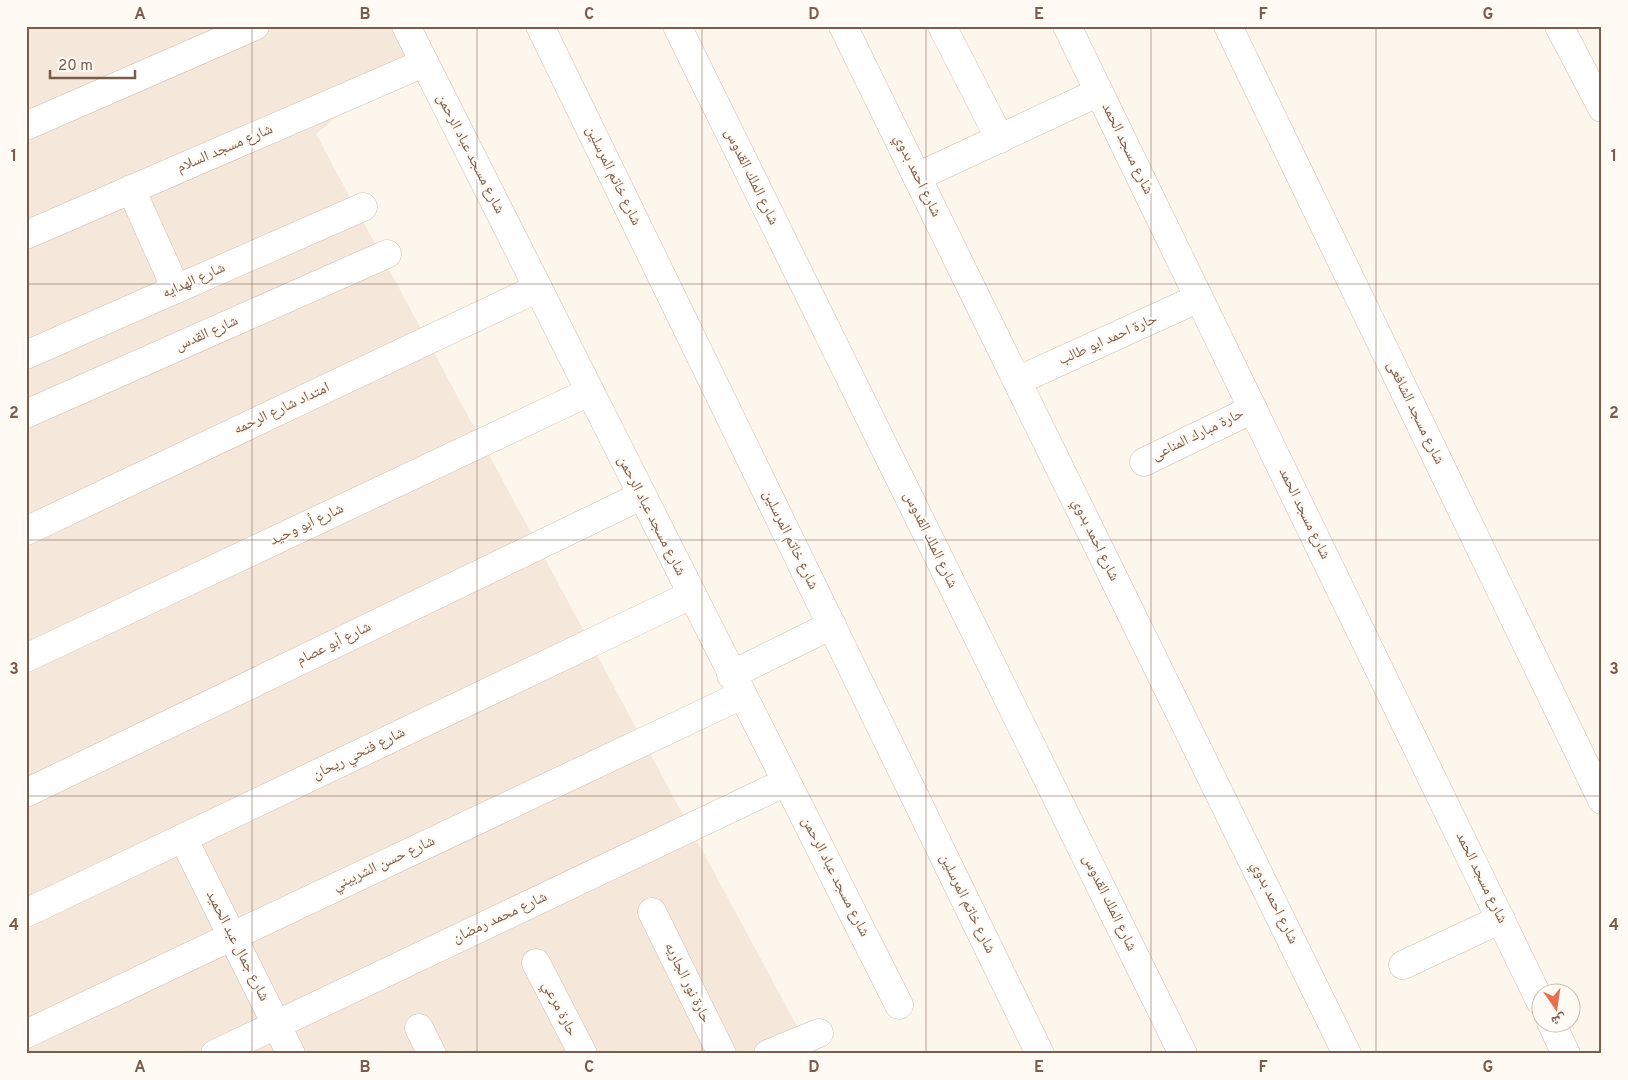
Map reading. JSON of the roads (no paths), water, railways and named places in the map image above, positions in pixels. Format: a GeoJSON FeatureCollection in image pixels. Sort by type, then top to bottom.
{"type":"FeatureCollection","features":[{"type":"Feature","properties":{"kind":"street"},"geometry":{"type":"LineString","coordinates":[[26,126],[255,26]]}},
{"type":"Feature","properties":{"kind":"street","name":"شارع مسجد عباد الرحمن"},"geometry":{"type":"LineString","coordinates":[[406,26],[538,288],[588,392],[899,1005]]}},
{"type":"Feature","properties":{"kind":"street","name":"شارع خاتم المرسلين"},"geometry":{"type":"LineString","coordinates":[[540,26],[1040,1054]]}},
{"type":"Feature","properties":{"kind":"street","name":"شارع الملك القدوس"},"geometry":{"type":"LineString","coordinates":[[678,26],[1183,1054]]}},
{"type":"Feature","properties":{"kind":"street","name":"شارع احمد بدوي"},"geometry":{"type":"LineString","coordinates":[[843,26],[1347,1054]]}},
{"type":"Feature","properties":{"kind":"street"},"geometry":{"type":"LineString","coordinates":[[942,26],[1000,139]]}},
{"type":"Feature","properties":{"kind":"street","name":"شارع مسجد الحمد"},"geometry":{"type":"LineString","coordinates":[[1067,26],[1531,982]]}},
{"type":"Feature","properties":{"kind":"street","name":"شارع مسجد الشافعى"},"geometry":{"type":"LineString","coordinates":[[1228,26],[1602,800]]}},
{"type":"Feature","properties":{"kind":"street"},"geometry":{"type":"LineString","coordinates":[[1559,26],[1602,108]]}},
{"type":"Feature","properties":{"kind":"street","name":"شارع مسجد السلام"},"geometry":{"type":"LineString","coordinates":[[26,235],[424,63]]}},
{"type":"Feature","properties":{"kind":"street"},"geometry":{"type":"LineString","coordinates":[[917,178],[1099,92]]}},
{"type":"Feature","properties":{"kind":"street"},"geometry":{"type":"LineString","coordinates":[[131,189],[176,289]]}},
{"type":"Feature","properties":{"kind":"street","name":"شارع الهدايه"},"geometry":{"type":"LineString","coordinates":[[26,355],[363,207]]}},
{"type":"Feature","properties":{"kind":"street","name":"شارع القدس"},"geometry":{"type":"LineString","coordinates":[[26,414],[387,254]]}},
{"type":"Feature","properties":{"kind":"street","name":"امتداد شارع الرحمه"},"geometry":{"type":"LineString","coordinates":[[26,531],[538,288]]}},
{"type":"Feature","properties":{"kind":"street","name":"حارة احمد ابو طالب"},"geometry":{"type":"LineString","coordinates":[[1018,381],[1199,298]]}},
{"type":"Feature","properties":{"kind":"street","name":"شارع أبو وحيد"},"geometry":{"type":"LineString","coordinates":[[26,658],[588,392]]}},
{"type":"Feature","properties":{"kind":"street","name":"حارة مبارك المناعى"},"geometry":{"type":"LineString","coordinates":[[1144,462],[1252,409]]}},
{"type":"Feature","properties":{"kind":"street","name":"شارع أبو عصام"},"geometry":{"type":"LineString","coordinates":[[26,793],[641,496]]}},
{"type":"Feature","properties":{"kind":"street","name":"شارع فتحي ريحان"},"geometry":{"type":"LineString","coordinates":[[26,913],[691,595]]}},
{"type":"Feature","properties":{"kind":"street","name":"شارع حسن الشربيني"},"geometry":{"type":"LineString","coordinates":[[26,1034],[232,936],[736,685],[832,626]]}},
{"type":"Feature","properties":{"kind":"street","name":"شارع محمد رمضان"},"geometry":{"type":"LineString","coordinates":[[215,1054],[786,782]]}},
{"type":"Feature","properties":{"kind":"street","name":"شارع جمال عبد الحميد"},"geometry":{"type":"LineString","coordinates":[[183,838],[291,1054]]}},
{"type":"Feature","properties":{"kind":"street","name":"حارة نور الجاريه"},"geometry":{"type":"LineString","coordinates":[[652,912],[722,1054]]}},
{"type":"Feature","properties":{"kind":"street"},"geometry":{"type":"LineString","coordinates":[[1403,965],[1501,919]]}},
{"type":"Feature","properties":{"kind":"street","name":"حارة مرعي"},"geometry":{"type":"LineString","coordinates":[[536,964],[582,1054]]}},
{"type":"Feature","properties":{"kind":"street"},"geometry":{"type":"LineString","coordinates":[[419,1028],[432,1054]]}},
{"type":"Feature","properties":{"kind":"street"},"geometry":{"type":"LineString","coordinates":[[1556,1032],[1566,1054]]}},
{"type":"Feature","properties":{"kind":"street"},"geometry":{"type":"LineString","coordinates":[[768,1054],[819,1033]]}}]}
